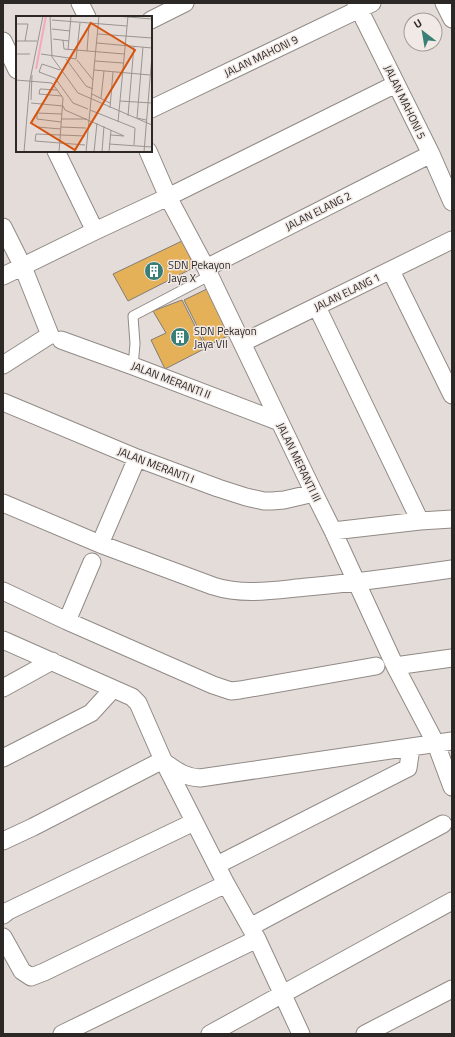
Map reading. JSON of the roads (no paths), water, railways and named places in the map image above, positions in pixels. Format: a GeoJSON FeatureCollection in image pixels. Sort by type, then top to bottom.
{"type":"FeatureCollection","features":[{"type":"Feature","properties":{"kind":"street"},"geometry":{"type":"LineString","coordinates":[[80,3],[86,16]]}},
{"type":"Feature","properties":{"kind":"street"},"geometry":{"type":"LineString","coordinates":[[152,19],[184,3]]}},
{"type":"Feature","properties":{"kind":"street"},"geometry":{"type":"LineString","coordinates":[[444,3],[452,19]]}},
{"type":"Feature","properties":{"kind":"street","name":"JALAN MAHONI 5"},"geometry":{"type":"LineString","coordinates":[[362,5],[396,84],[431,154],[452,202]]}},
{"type":"Feature","properties":{"kind":"street","name":"JALAN MAHONI 9"},"geometry":{"type":"LineString","coordinates":[[152,109],[362,5]]}},
{"type":"Feature","properties":{"kind":"street"},"geometry":{"type":"LineString","coordinates":[[3,41],[16,68]]}},
{"type":"Feature","properties":{"kind":"street"},"geometry":{"type":"LineString","coordinates":[[3,276],[168,197],[396,84]]}},
{"type":"Feature","properties":{"kind":"street"},"geometry":{"type":"LineString","coordinates":[[56,152],[95,231]]}},
{"type":"Feature","properties":{"kind":"street","name":"JALAN MERANTI III"},"geometry":{"type":"LineString","coordinates":[[148,152],[168,197],[208,272],[333,531],[395,666],[444,743],[452,787]]}},
{"type":"Feature","properties":{"kind":"street","name":"JALAN ELANG 2"},"geometry":{"type":"LineString","coordinates":[[208,272],[431,154]]}},
{"type":"Feature","properties":{"kind":"street"},"geometry":{"type":"LineString","coordinates":[[3,227],[23,267],[50,335],[3,365]]}},
{"type":"Feature","properties":{"kind":"street","name":"JALAN ELANG 1"},"geometry":{"type":"LineString","coordinates":[[242,343],[452,240]]}},
{"type":"Feature","properties":{"kind":"street"},"geometry":{"type":"LineString","coordinates":[[391,271],[452,395]]}},
{"type":"Feature","properties":{"kind":"street"},"geometry":{"type":"LineString","coordinates":[[317,307],[420,521]]}},
{"type":"Feature","properties":{"kind":"street","name":"JALAN MERANTI II"},"geometry":{"type":"LineString","coordinates":[[61,340],[280,422]]}},
{"type":"Feature","properties":{"kind":"street","name":"JALAN MERANTI I"},"geometry":{"type":"LineString","coordinates":[[3,402],[137,458],[218,488],[256,500],[284,500],[314,493]]}},
{"type":"Feature","properties":{"kind":"street"},"geometry":{"type":"LineString","coordinates":[[100,544],[137,458]]}},
{"type":"Feature","properties":{"kind":"street"},"geometry":{"type":"LineString","coordinates":[[3,503],[100,544],[213,586],[232,591],[251,592],[356,582],[452,569]]}},
{"type":"Feature","properties":{"kind":"street"},"geometry":{"type":"LineString","coordinates":[[333,531],[420,521],[452,519]]}},
{"type":"Feature","properties":{"kind":"street"},"geometry":{"type":"LineString","coordinates":[[67,621],[92,562]]}},
{"type":"Feature","properties":{"kind":"street"},"geometry":{"type":"LineString","coordinates":[[3,591],[67,621],[213,685],[231,690],[240,690],[376,666]]}},
{"type":"Feature","properties":{"kind":"street"},"geometry":{"type":"LineString","coordinates":[[3,640],[132,697],[138,703],[162,760],[253,933],[283,994],[300,1034]]}},
{"type":"Feature","properties":{"kind":"street"},"geometry":{"type":"LineString","coordinates":[[395,666],[452,658]]}},
{"type":"Feature","properties":{"kind":"street"},"geometry":{"type":"LineString","coordinates":[[3,688],[52,661]]}},
{"type":"Feature","properties":{"kind":"street"},"geometry":{"type":"LineString","coordinates":[[3,758],[91,713],[113,689]]}},
{"type":"Feature","properties":{"kind":"street"},"geometry":{"type":"LineString","coordinates":[[162,760],[182,774],[200,778],[444,743]]}},
{"type":"Feature","properties":{"kind":"street"},"geometry":{"type":"LineString","coordinates":[[216,865],[408,768],[411,748]]}},
{"type":"Feature","properties":{"kind":"street"},"geometry":{"type":"LineString","coordinates":[[3,841],[162,760]]}},
{"type":"Feature","properties":{"kind":"street"},"geometry":{"type":"LineString","coordinates":[[3,915],[8,911],[194,822]]}},
{"type":"Feature","properties":{"kind":"street"},"geometry":{"type":"LineString","coordinates":[[62,1034],[253,933],[443,824]]}},
{"type":"Feature","properties":{"kind":"street"},"geometry":{"type":"LineString","coordinates":[[3,937],[22,970],[31,977],[226,884]]}},
{"type":"Feature","properties":{"kind":"street"},"geometry":{"type":"LineString","coordinates":[[210,1034],[452,901]]}},
{"type":"Feature","properties":{"kind":"street"},"geometry":{"type":"LineString","coordinates":[[376,1032],[452,989]]}},
{"type":"Feature","properties":{"kind":"lane"},"geometry":{"type":"LineString","coordinates":[[133,366],[136,344],[132,316],[208,272]]}},
{"type":"Feature","properties":{"kind":"place","name":"SDN Pekayon Jaya X"},"geometry":{"type":"Point","coordinates":[154,271]}},
{"type":"Feature","properties":{"kind":"place","name":"SDN Pekayon Jaya VII"},"geometry":{"type":"Point","coordinates":[180,337]}}]}
